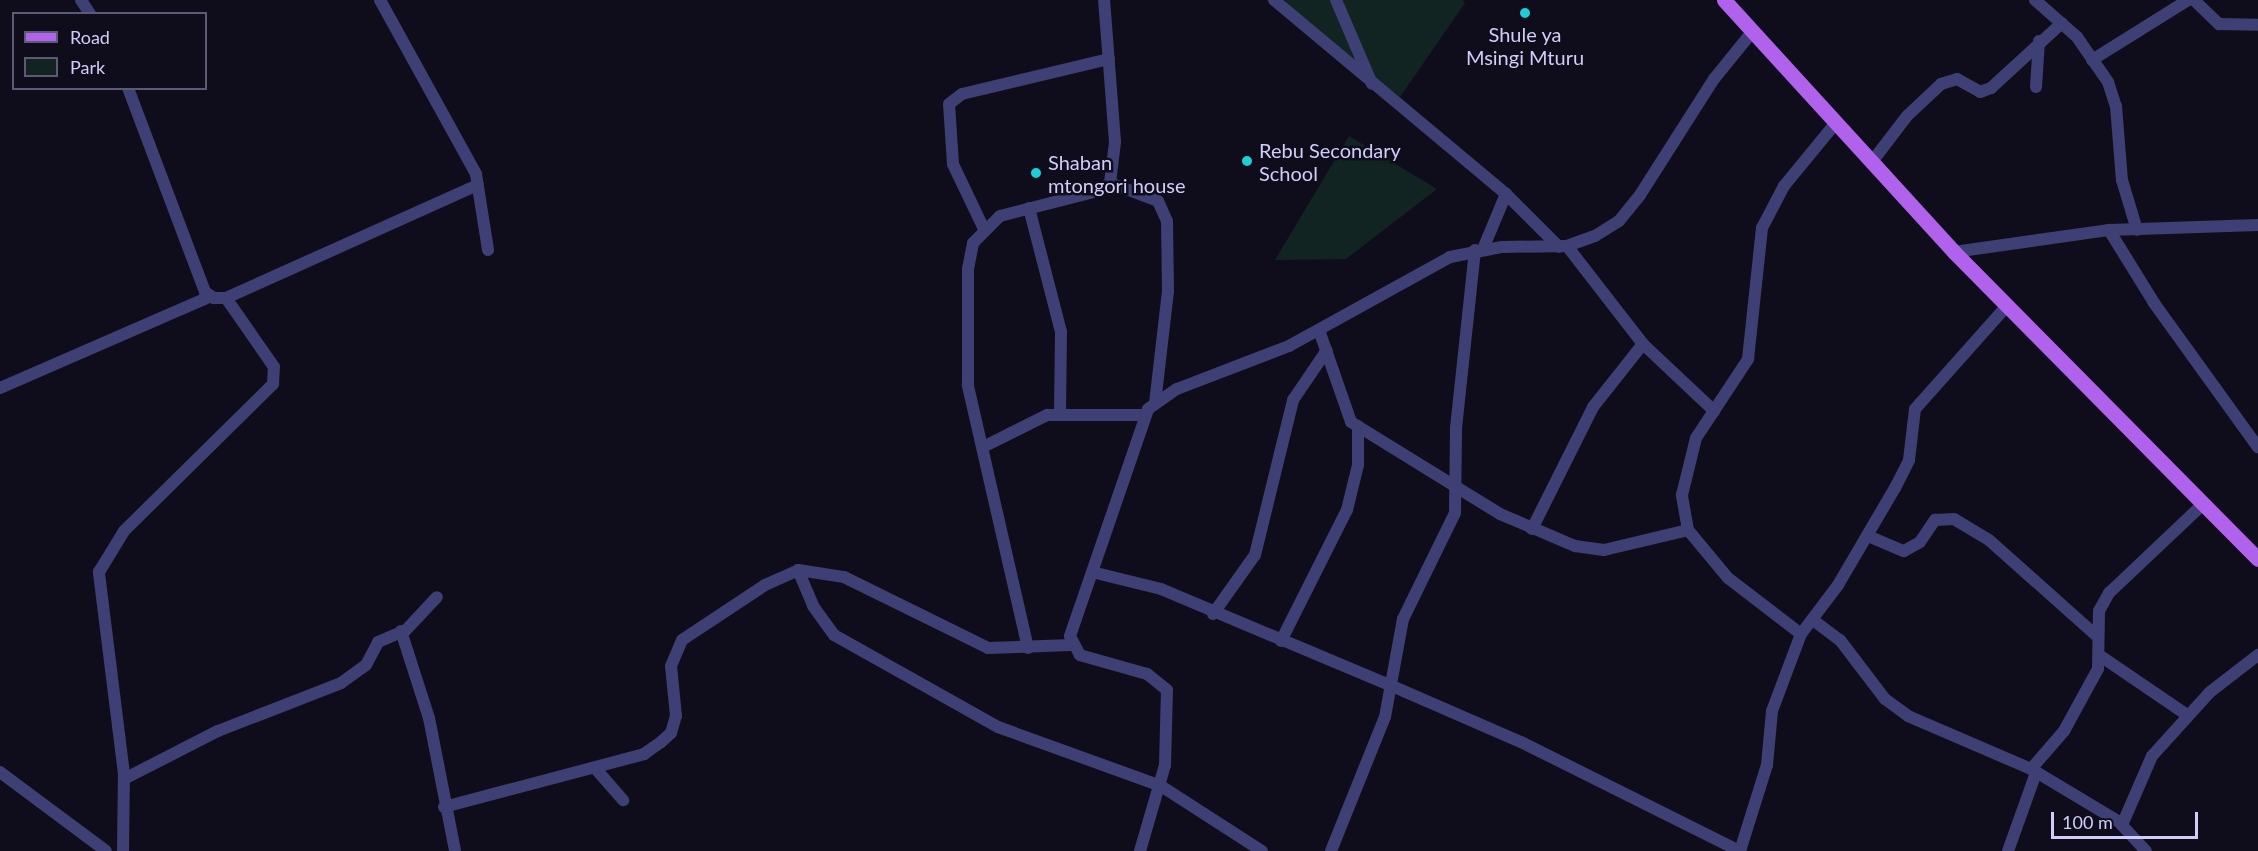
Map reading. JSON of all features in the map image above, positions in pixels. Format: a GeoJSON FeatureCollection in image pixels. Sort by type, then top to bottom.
{"type":"FeatureCollection","features":[{"type":"Feature","properties":{"kind":"main road"},"geometry":{"type":"LineString","coordinates":[[1724,0],[1835,124],[2006,307],[2258,559]]}},
{"type":"Feature","properties":{"kind":"street"},"geometry":{"type":"LineString","coordinates":[[380,0],[478,185],[488,250]]}},
{"type":"Feature","properties":{"kind":"street"},"geometry":{"type":"LineString","coordinates":[[1028,648],[968,385],[968,269],[973,243],[983,228],[1029,208],[1101,190],[1110,183],[1115,141],[1104,0]]}},
{"type":"Feature","properties":{"kind":"street"},"geometry":{"type":"LineString","coordinates":[[1274,0],[1506,194],[1563,246],[1643,344],[1714,411]]}},
{"type":"Feature","properties":{"kind":"street"},"geometry":{"type":"LineString","coordinates":[[1336,0],[1373,85]]}},
{"type":"Feature","properties":{"kind":"street"},"geometry":{"type":"LineString","coordinates":[[2035,0],[2061,23],[2091,60],[2116,106],[2115,142],[2137,230]]}},
{"type":"Feature","properties":{"kind":"street"},"geometry":{"type":"LineString","coordinates":[[2091,60],[2188,0]]}},
{"type":"Feature","properties":{"kind":"street"},"geometry":{"type":"LineString","coordinates":[[2194,0],[2219,24],[2258,25]]}},
{"type":"Feature","properties":{"kind":"street"},"geometry":{"type":"LineString","coordinates":[[1871,163],[1907,116],[1941,84],[1957,79],[1984,91],[2061,23]]}},
{"type":"Feature","properties":{"kind":"street"},"geometry":{"type":"LineString","coordinates":[[1071,645],[1145,416],[1155,403],[1318,330],[1450,257],[1479,249],[1563,246],[1619,221],[1752,32]]}},
{"type":"Feature","properties":{"kind":"street"},"geometry":{"type":"LineString","coordinates":[[2036,87],[2039,41]]}},
{"type":"Feature","properties":{"kind":"street"},"geometry":{"type":"LineString","coordinates":[[983,228],[952,164],[949,104],[962,94],[1109,59]]}},
{"type":"Feature","properties":{"kind":"street"},"geometry":{"type":"LineString","coordinates":[[129,90],[209,297]]}},
{"type":"Feature","properties":{"kind":"street"},"geometry":{"type":"LineString","coordinates":[[1801,634],[1728,578],[1688,530],[1682,495],[1686,463],[1714,411],[1748,359],[1754,338],[1761,228],[1784,186],[1835,124]]}},
{"type":"Feature","properties":{"kind":"street"},"geometry":{"type":"LineString","coordinates":[[1110,183],[1158,201],[1167,221],[1168,291],[1155,403]]}},
{"type":"Feature","properties":{"kind":"street"},"geometry":{"type":"LineString","coordinates":[[0,388],[209,297],[226,298],[478,185]]}},
{"type":"Feature","properties":{"kind":"street"},"geometry":{"type":"LineString","coordinates":[[1331,851],[1385,717],[1403,620],[1447,538],[1459,490],[1456,428],[1479,249],[1506,194]]}},
{"type":"Feature","properties":{"kind":"street"},"geometry":{"type":"LineString","coordinates":[[1029,208],[1061,332],[1060,413]]}},
{"type":"Feature","properties":{"kind":"street"},"geometry":{"type":"LineString","coordinates":[[1954,252],[2109,230],[2258,225]]}},
{"type":"Feature","properties":{"kind":"street"},"geometry":{"type":"LineString","coordinates":[[2109,230],[2154,303],[2258,447]]}},
{"type":"Feature","properties":{"kind":"street"},"geometry":{"type":"LineString","coordinates":[[123,851],[124,778],[99,572],[124,531],[273,384],[274,367],[226,298]]}},
{"type":"Feature","properties":{"kind":"street"},"geometry":{"type":"LineString","coordinates":[[1096,573],[1161,589],[1213,614],[1392,686],[1521,742],[1740,851],[1767,765],[1772,711],[1801,634],[1813,620],[1868,536],[1909,460],[1915,408],[2006,307]]}},
{"type":"Feature","properties":{"kind":"street"},"geometry":{"type":"LineString","coordinates":[[1318,330],[1327,350],[1347,416],[1358,426],[1459,490],[1532,529],[1575,546],[1604,550],[1688,530]]}},
{"type":"Feature","properties":{"kind":"street"},"geometry":{"type":"LineString","coordinates":[[1532,529],[1593,407],[1643,344]]}},
{"type":"Feature","properties":{"kind":"street"},"geometry":{"type":"LineString","coordinates":[[1213,614],[1254,555],[1293,400],[1327,350]]}},
{"type":"Feature","properties":{"kind":"street"},"geometry":{"type":"LineString","coordinates":[[983,447],[1033,419],[1060,413],[1145,416]]}},
{"type":"Feature","properties":{"kind":"street"},"geometry":{"type":"LineString","coordinates":[[1281,641],[1347,510],[1358,465],[1358,426]]}},
{"type":"Feature","properties":{"kind":"street"},"geometry":{"type":"LineString","coordinates":[[2008,851],[2034,771],[2082,702],[2099,655],[2099,611],[2109,593],[2203,504]]}},
{"type":"Feature","properties":{"kind":"street"},"geometry":{"type":"LineString","coordinates":[[1868,536],[1904,551],[1920,542],[1935,520],[1954,519],[1989,540],[2098,636]]}},
{"type":"Feature","properties":{"kind":"street"},"geometry":{"type":"LineString","coordinates":[[444,807],[644,754],[671,733],[676,716],[671,666],[682,640],[765,585],[798,570],[844,577],[988,648],[1071,645]]}},
{"type":"Feature","properties":{"kind":"street"},"geometry":{"type":"LineString","coordinates":[[798,570],[813,606],[834,635],[998,727],[1161,786],[1262,851]]}},
{"type":"Feature","properties":{"kind":"street"},"geometry":{"type":"LineString","coordinates":[[124,778],[218,731],[341,683],[366,665],[378,642],[401,631],[437,597]]}},
{"type":"Feature","properties":{"kind":"street"},"geometry":{"type":"LineString","coordinates":[[1813,620],[1840,640],[1885,699],[1908,716],[2034,771],[2122,825],[2146,851]]}},
{"type":"Feature","properties":{"kind":"street"},"geometry":{"type":"LineString","coordinates":[[401,631],[429,718],[444,807],[455,851]]}},
{"type":"Feature","properties":{"kind":"street"},"geometry":{"type":"LineString","coordinates":[[1071,645],[1080,656],[1162,681],[1170,716],[1161,786],[1140,851]]}},
{"type":"Feature","properties":{"kind":"street"},"geometry":{"type":"LineString","coordinates":[[2099,655],[2187,715]]}},
{"type":"Feature","properties":{"kind":"street"},"geometry":{"type":"LineString","coordinates":[[2122,825],[2152,756],[2187,715],[2258,655]]}},
{"type":"Feature","properties":{"kind":"street"},"geometry":{"type":"LineString","coordinates":[[594,768],[623,800]]}},
{"type":"Feature","properties":{"kind":"street"},"geometry":{"type":"LineString","coordinates":[[0,772],[106,851]]}},
{"type":"Feature","properties":{"kind":"green space"},"geometry":{"type":"Polygon","coordinates":[[[1285,0],[1463,0],[1465,3],[1400,97],[1294,14],[1285,0]]]}},
{"type":"Feature","properties":{"kind":"green space"},"geometry":{"type":"Polygon","coordinates":[[[1349,136],[1437,189],[1346,259],[1275,260],[1349,136]]]}},
{"type":"Feature","properties":{"kind":"place","name":"Shule ya Msingi Mturu"},"geometry":{"type":"Point","coordinates":[1525,13]}},
{"type":"Feature","properties":{"kind":"place","name":"Rebu Secondary School"},"geometry":{"type":"Point","coordinates":[1247,161]}},
{"type":"Feature","properties":{"kind":"place","name":"Shaban mtongori house"},"geometry":{"type":"Point","coordinates":[1036,173]}}]}
